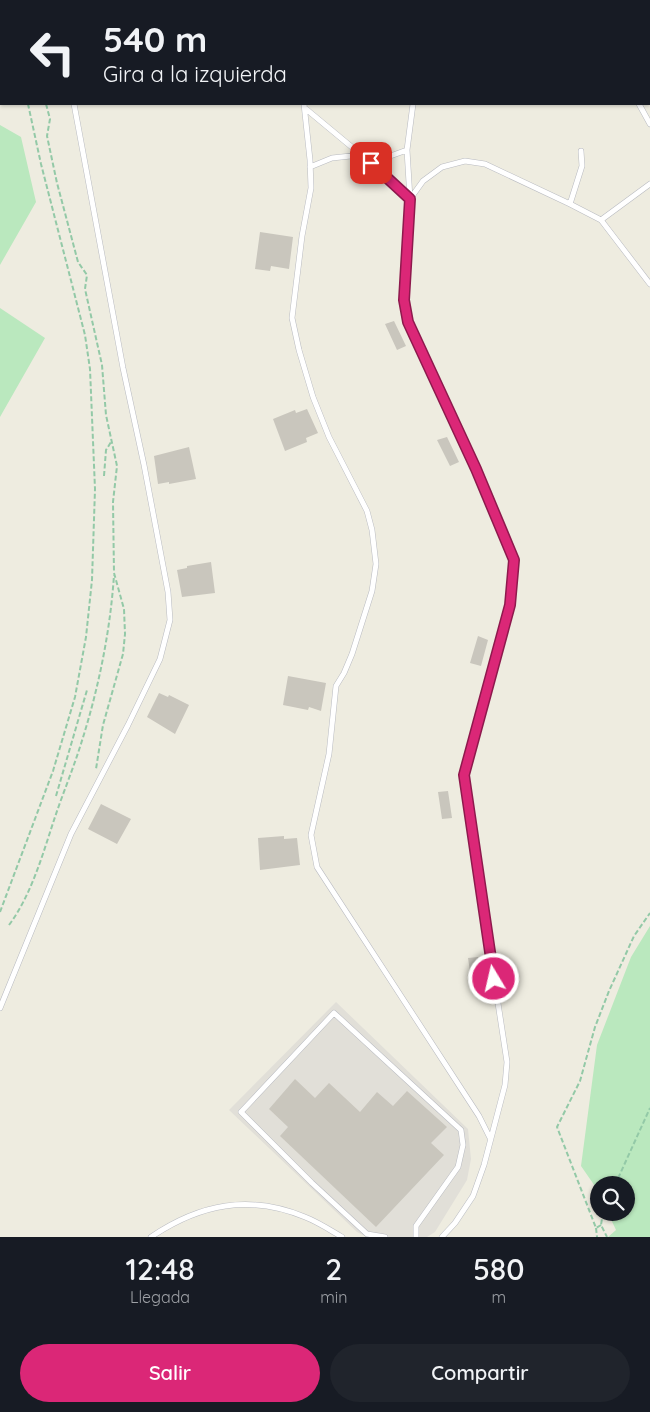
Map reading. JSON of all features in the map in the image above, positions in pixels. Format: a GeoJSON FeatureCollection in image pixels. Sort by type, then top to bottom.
{"type":"FeatureCollection","features":[{"type":"Feature","properties":{"kind":"lane"},"geometry":{"type":"LineString","coordinates":[[0,1008],[71,834],[160,659],[170,620],[168,592],[144,465],[128,396],[74,105]]}},
{"type":"Feature","properties":{"kind":"lane"},"geometry":{"type":"LineString","coordinates":[[413,105],[407,150],[410,199],[404,300],[408,322],[476,469],[514,560],[510,605],[464,775],[507,1062],[505,1085],[473,1196],[455,1223],[442,1237]]}},
{"type":"Feature","properties":{"kind":"lane"},"geometry":{"type":"LineString","coordinates":[[640,105],[650,124]]}},
{"type":"Feature","properties":{"kind":"lane"},"geometry":{"type":"LineString","coordinates":[[305,106],[410,199]]}},
{"type":"Feature","properties":{"kind":"lane"},"geometry":{"type":"LineString","coordinates":[[305,106],[311,188],[302,236],[292,318],[313,397],[329,437],[367,511],[372,530],[376,564],[372,591],[352,654],[336,686],[329,754],[311,835],[312,843],[317,868],[479,1116],[490,1138]]}},
{"type":"Feature","properties":{"kind":"lane"},"geometry":{"type":"LineString","coordinates":[[371,163],[407,150]]}},
{"type":"Feature","properties":{"kind":"lane"},"geometry":{"type":"LineString","coordinates":[[570,204],[582,166],[581,151]]}},
{"type":"Feature","properties":{"kind":"lane"},"geometry":{"type":"LineString","coordinates":[[310,167],[332,158],[361,155]]}},
{"type":"Feature","properties":{"kind":"lane"},"geometry":{"type":"LineString","coordinates":[[410,199],[423,181],[442,167],[465,161],[485,164],[601,220],[650,284]]}},
{"type":"Feature","properties":{"kind":"lane"},"geometry":{"type":"LineString","coordinates":[[601,220],[650,184]]}},
{"type":"Feature","properties":{"kind":"lane"},"geometry":{"type":"LineString","coordinates":[[384,1237],[368,1234],[312,1183],[241,1112],[334,1014],[461,1130],[463,1145],[458,1168],[416,1226],[416,1237]]}},
{"type":"Feature","properties":{"kind":"lane"},"geometry":{"type":"LineString","coordinates":[[151,1237],[173,1222],[204,1210],[227,1205],[261,1205],[284,1209],[342,1237]]}},
{"type":"Feature","properties":{"kind":"path"},"geometry":{"type":"LineString","coordinates":[[0,912],[50,780],[75,697],[86,637],[92,580],[94,481],[90,369],[84,335],[28,105]]}},
{"type":"Feature","properties":{"kind":"path"},"geometry":{"type":"LineString","coordinates":[[9,924],[19,912],[40,863],[78,752],[91,708],[108,633],[114,573],[113,502],[117,466],[106,415],[102,365],[85,289],[87,275],[78,262],[58,183],[47,136],[50,119],[46,105]]}},
{"type":"Feature","properties":{"kind":"path"},"geometry":{"type":"LineString","coordinates":[[104,476],[106,450],[111,442]]}},
{"type":"Feature","properties":{"kind":"path"},"geometry":{"type":"LineString","coordinates":[[97,784],[96,765],[103,725],[123,654],[125,634],[124,609],[114,573]]}},
{"type":"Feature","properties":{"kind":"path"},"geometry":{"type":"LineString","coordinates":[[56,796],[87,690]]}},
{"type":"Feature","properties":{"kind":"path"},"geometry":{"type":"LineString","coordinates":[[597,1237],[596,1228],[557,1127],[580,1081],[595,1027],[608,991],[634,936],[650,913]]}},
{"type":"Feature","properties":{"kind":"path"},"geometry":{"type":"LineString","coordinates":[[619,1176],[650,1108]]}},
{"type":"Feature","properties":{"kind":"path"},"geometry":{"type":"LineString","coordinates":[[602,1221],[601,1225],[607,1237]]}},
{"type":"Feature","properties":{"kind":"path"},"geometry":{"type":"LineString","coordinates":[[596,1228],[601,1225]]}},
{"type":"Feature","properties":{"kind":"shaded area"},"geometry":{"type":"Polygon","coordinates":[[[336,1002],[468,1129],[471,1159],[467,1180],[435,1232],[427,1237],[367,1237],[357,1232],[229,1110],[336,1002]]]}},
{"type":"Feature","properties":{"kind":"green space"},"geometry":{"type":"Polygon","coordinates":[[[0,125],[21,137],[36,202],[0,265],[0,125]]]}},
{"type":"Feature","properties":{"kind":"green space"},"geometry":{"type":"Polygon","coordinates":[[[0,308],[45,338],[0,417],[0,308]]]}},
{"type":"Feature","properties":{"kind":"green space"},"geometry":{"type":"Polygon","coordinates":[[[650,926],[650,1237],[608,1237],[616,1230],[612,1221],[635,1221],[635,1176],[590,1176],[590,1179],[581,1166],[597,1045],[631,957],[650,926]]]}},
{"type":"Feature","properties":{"kind":"building"},"geometry":{"type":"Polygon","coordinates":[[[260,232],[293,237],[289,269],[271,266],[270,271],[255,269],[260,232]]]}},
{"type":"Feature","properties":{"kind":"building"},"geometry":{"type":"Polygon","coordinates":[[[394,321],[406,346],[397,350],[385,324],[394,321]]]}},
{"type":"Feature","properties":{"kind":"building"},"geometry":{"type":"Polygon","coordinates":[[[307,409],[318,433],[306,438],[307,442],[285,451],[273,419],[295,410],[296,413],[307,409]]]}},
{"type":"Feature","properties":{"kind":"building"},"geometry":{"type":"Polygon","coordinates":[[[447,437],[459,462],[450,466],[437,440],[447,437]]]}},
{"type":"Feature","properties":{"kind":"building"},"geometry":{"type":"Polygon","coordinates":[[[189,447],[196,479],[158,484],[154,456],[189,447]]]}},
{"type":"Feature","properties":{"kind":"building"},"geometry":{"type":"Polygon","coordinates":[[[211,562],[215,593],[182,597],[177,570],[187,568],[187,566],[211,562]]]}},
{"type":"Feature","properties":{"kind":"building"},"geometry":{"type":"Polygon","coordinates":[[[478,636],[488,640],[481,666],[470,663],[478,636]]]}},
{"type":"Feature","properties":{"kind":"building"},"geometry":{"type":"Polygon","coordinates":[[[288,676],[326,683],[321,711],[309,707],[308,710],[283,705],[288,676]]]}},
{"type":"Feature","properties":{"kind":"building"},"geometry":{"type":"Polygon","coordinates":[[[159,693],[168,697],[169,695],[189,705],[175,734],[147,717],[159,693]]]}},
{"type":"Feature","properties":{"kind":"building"},"geometry":{"type":"Polygon","coordinates":[[[448,791],[452,818],[442,819],[438,792],[448,791]]]}},
{"type":"Feature","properties":{"kind":"building"},"geometry":{"type":"Polygon","coordinates":[[[101,804],[131,819],[117,844],[88,829],[101,804]]]}},
{"type":"Feature","properties":{"kind":"building"},"geometry":{"type":"Polygon","coordinates":[[[284,836],[284,839],[297,838],[300,865],[260,870],[258,838],[284,836]]]}},
{"type":"Feature","properties":{"kind":"building"},"geometry":{"type":"Polygon","coordinates":[[[478,957],[482,983],[472,985],[468,958],[478,957]]]}},
{"type":"Feature","properties":{"kind":"building"},"geometry":{"type":"Polygon","coordinates":[[[295,1079],[315,1098],[329,1083],[360,1112],[377,1092],[393,1106],[407,1091],[447,1127],[431,1143],[444,1155],[376,1227],[280,1136],[288,1127],[269,1109],[295,1079]]]}},
{"type":"Feature","properties":{"kind":"route"},"geometry":{"type":"LineString","coordinates":[[371,163],[410,199],[404,300],[408,322],[476,469],[514,560],[514,577],[510,605],[464,775],[494,979]]}}]}
